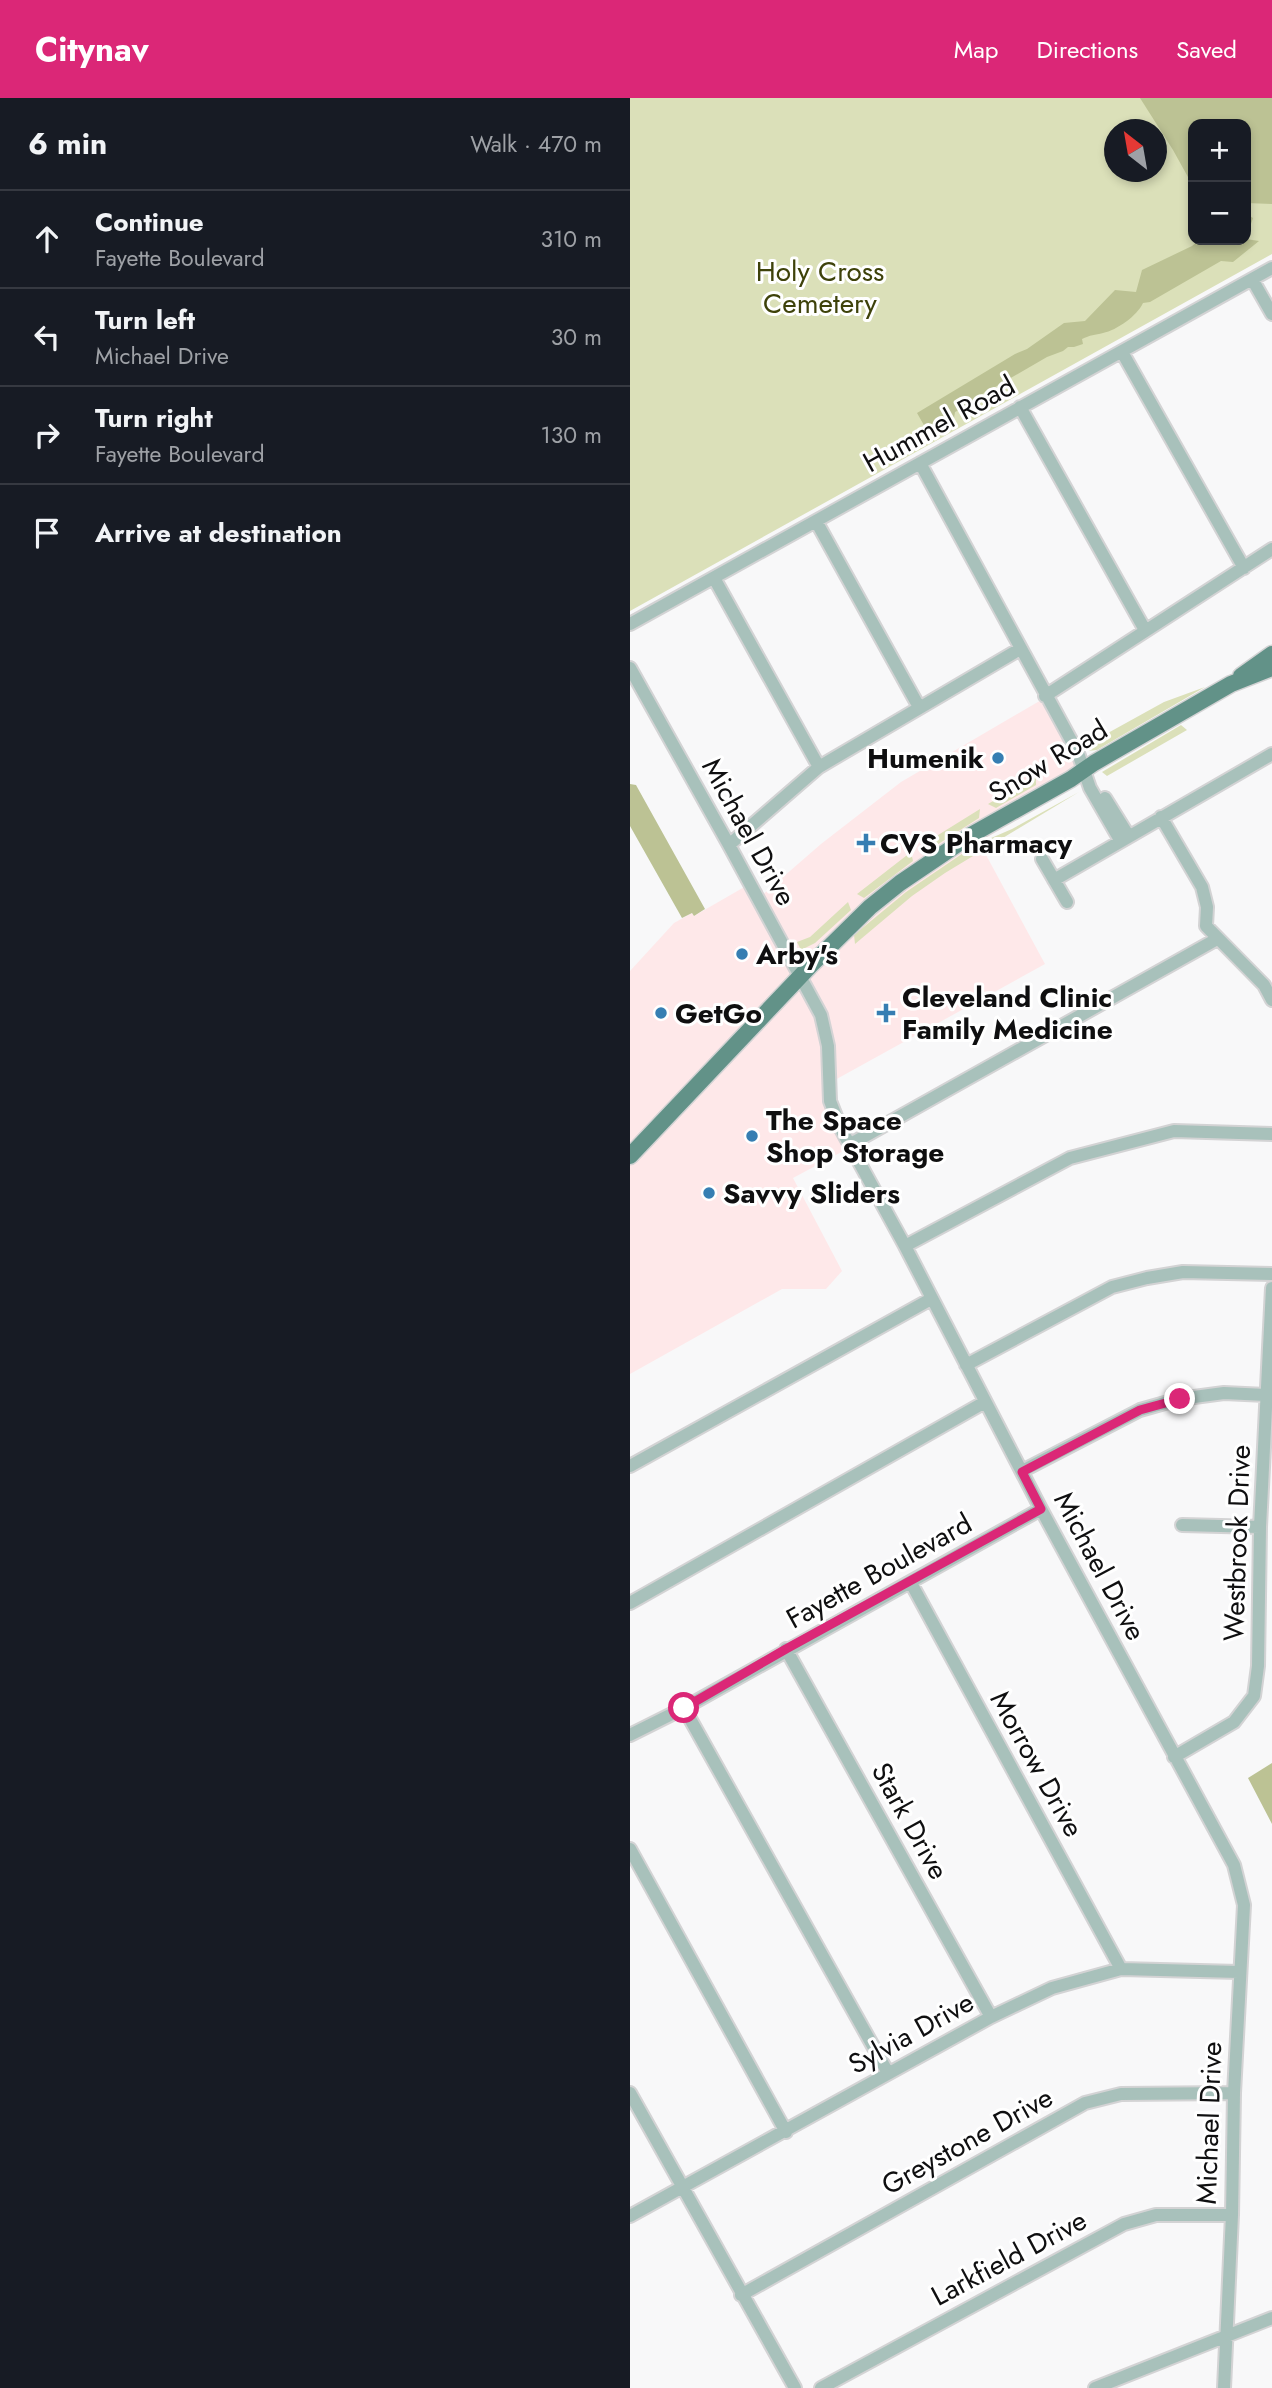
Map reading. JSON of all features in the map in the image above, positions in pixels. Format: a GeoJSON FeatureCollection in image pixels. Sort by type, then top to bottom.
{"type":"FeatureCollection","features":[{"type":"Feature","properties":{"kind":"main road","name":"Snow Road"},"geometry":{"type":"LineString","coordinates":[[630,1156],[800,976],[870,907],[900,883],[971,835],[1231,684],[1272,654]]}},
{"type":"Feature","properties":{"kind":"main road","name":"Snow Road"},"geometry":{"type":"LineString","coordinates":[[1231,684],[1272,668]]}},
{"type":"Feature","properties":{"kind":"street","name":"Hummel Road"},"geometry":{"type":"LineString","coordinates":[[630,624],[1272,268]]}},
{"type":"Feature","properties":{"kind":"street"},"geometry":{"type":"LineString","coordinates":[[1252,279],[1272,314]]}},
{"type":"Feature","properties":{"kind":"street"},"geometry":{"type":"LineString","coordinates":[[1122,352],[1244,568]]}},
{"type":"Feature","properties":{"kind":"street"},"geometry":{"type":"LineString","coordinates":[[1020,407],[1145,630]]}},
{"type":"Feature","properties":{"kind":"street"},"geometry":{"type":"LineString","coordinates":[[920,463],[1085,770],[1090,788],[1124,838]]}},
{"type":"Feature","properties":{"kind":"street"},"geometry":{"type":"LineString","coordinates":[[816,521],[919,707]]}},
{"type":"Feature","properties":{"kind":"street"},"geometry":{"type":"LineString","coordinates":[[1045,696],[1272,549]]}},
{"type":"Feature","properties":{"kind":"street"},"geometry":{"type":"LineString","coordinates":[[714,578],[818,767]]}},
{"type":"Feature","properties":{"kind":"street"},"geometry":{"type":"LineString","coordinates":[[729,845],[818,767],[1020,649]]}},
{"type":"Feature","properties":{"kind":"street","name":"Michael Drive"},"geometry":{"type":"LineString","coordinates":[[630,668],[821,1015],[828,1046],[830,1101],[849,1145],[1234,1866],[1244,1905],[1239,1972],[1224,2388]]}},
{"type":"Feature","properties":{"kind":"street"},"geometry":{"type":"LineString","coordinates":[[1054,880],[1272,754]]}},
{"type":"Feature","properties":{"kind":"street"},"geometry":{"type":"LineString","coordinates":[[1161,817],[1202,887],[1207,907],[1206,926],[1264,985],[1272,1000]]}},
{"type":"Feature","properties":{"kind":"street"},"geometry":{"type":"LineString","coordinates":[[1042,859],[1067,902]]}},
{"type":"Feature","properties":{"kind":"street"},"geometry":{"type":"LineString","coordinates":[[849,1145],[1217,939]]}},
{"type":"Feature","properties":{"kind":"street"},"geometry":{"type":"LineString","coordinates":[[905,1246],[1070,1158],[1174,1131],[1272,1135]]}},
{"type":"Feature","properties":{"kind":"street"},"geometry":{"type":"LineString","coordinates":[[966,1365],[1112,1287],[1184,1272],[1272,1274]]}},
{"type":"Feature","properties":{"kind":"street","name":"Westbrook Drive"},"geometry":{"type":"LineString","coordinates":[[1174,1757],[1234,1721],[1254,1696],[1258,1666],[1259,1527],[1272,1288]]}},
{"type":"Feature","properties":{"kind":"street"},"geometry":{"type":"LineString","coordinates":[[630,1466],[931,1299]]}},
{"type":"Feature","properties":{"kind":"street"},"geometry":{"type":"LineString","coordinates":[[1022,1472],[1140,1410],[1180,1399],[1224,1393],[1266,1395]]}},
{"type":"Feature","properties":{"kind":"street"},"geometry":{"type":"LineString","coordinates":[[630,1603],[985,1402]]}},
{"type":"Feature","properties":{"kind":"street","name":"Fayette Boulevard"},"geometry":{"type":"LineString","coordinates":[[630,1735],[684,1708],[1041,1509]]}},
{"type":"Feature","properties":{"kind":"street"},"geometry":{"type":"LineString","coordinates":[[1182,1525],[1259,1527]]}},
{"type":"Feature","properties":{"kind":"street","name":"Morrow Drive"},"geometry":{"type":"LineString","coordinates":[[911,1583],[1121,1969]]}},
{"type":"Feature","properties":{"kind":"street","name":"Stark Drive"},"geometry":{"type":"LineString","coordinates":[[786,1649],[991,2017]]}},
{"type":"Feature","properties":{"kind":"street"},"geometry":{"type":"LineString","coordinates":[[684,1708],[888,2073]]}},
{"type":"Feature","properties":{"kind":"street"},"geometry":{"type":"LineString","coordinates":[[630,1849],[786,2132]]}},
{"type":"Feature","properties":{"kind":"street","name":"Sylvia Drive"},"geometry":{"type":"LineString","coordinates":[[630,2216],[991,2017],[1052,1988],[1121,1969],[1239,1972]]}},
{"type":"Feature","properties":{"kind":"street"},"geometry":{"type":"LineString","coordinates":[[630,2093],[795,2388]]}},
{"type":"Feature","properties":{"kind":"street","name":"Greystone Drive"},"geometry":{"type":"LineString","coordinates":[[741,2295],[1086,2103],[1121,2094],[1234,2094]]}},
{"type":"Feature","properties":{"kind":"street","name":"Larkfield Drive"},"geometry":{"type":"LineString","coordinates":[[821,2388],[1124,2224],[1156,2215],[1232,2215]]}},
{"type":"Feature","properties":{"kind":"street"},"geometry":{"type":"LineString","coordinates":[[1095,2388],[1272,2318]]}},
{"type":"Feature","properties":{"kind":"shaded area"},"geometry":{"type":"Polygon","coordinates":[[[1043,699],[1087,779],[979,842],[1045,964],[824,1086],[847,1149],[793,1178],[842,1271],[826,1289],[782,1289],[630,1374],[630,971],[674,923],[692,913],[694,916],[753,882],[761,896],[821,844],[901,782],[1043,699]]]}},
{"type":"Feature","properties":{"kind":"green space","name":"Holy Cross Cemetery"},"geometry":{"type":"Polygon","coordinates":[[[630,98],[1272,98],[1272,254],[630,611],[630,98]]]}},
{"type":"Feature","properties":{"kind":"green space"},"geometry":{"type":"Polygon","coordinates":[[[1140,98],[1272,98],[1272,204],[1251,203],[1251,119],[1188,119],[1188,177],[1167,141],[1167,119],[1153,119],[1140,98]]]}},
{"type":"Feature","properties":{"kind":"green space"},"geometry":{"type":"Polygon","coordinates":[[[1251,240],[1259,241],[1233,262],[1221,261],[1150,302],[1143,303],[1136,313],[1120,326],[1082,339],[1083,344],[1068,347],[1047,357],[995,387],[995,396],[986,391],[979,397],[979,403],[973,403],[955,412],[954,418],[925,427],[917,413],[1027,349],[1064,323],[1085,321],[1115,290],[1136,292],[1142,270],[1192,246],[1251,245],[1251,240]]]}},
{"type":"Feature","properties":{"kind":"green space"},"geometry":{"type":"Polygon","coordinates":[[[1205,687],[1097,750],[1088,751],[1088,744],[1164,702],[1205,687]]]}},
{"type":"Feature","properties":{"kind":"green space"},"geometry":{"type":"Polygon","coordinates":[[[1181,725],[1187,730],[1107,776],[1102,772],[1181,725]]]}},
{"type":"Feature","properties":{"kind":"green space"},"geometry":{"type":"Polygon","coordinates":[[[1036,776],[1036,785],[996,808],[988,804],[1036,776]]]}},
{"type":"Feature","properties":{"kind":"green space"},"geometry":{"type":"Polygon","coordinates":[[[630,784],[636,785],[705,909],[694,916],[692,913],[682,918],[630,826],[630,784]]]}},
{"type":"Feature","properties":{"kind":"green space"},"geometry":{"type":"Polygon","coordinates":[[[1079,792],[945,873],[912,896],[855,944],[854,935],[906,892],[975,845],[1012,829],[1079,792]]]}},
{"type":"Feature","properties":{"kind":"green space"},"geometry":{"type":"Polygon","coordinates":[[[980,809],[979,818],[929,850],[922,845],[980,809]]]}},
{"type":"Feature","properties":{"kind":"green space"},"geometry":{"type":"Polygon","coordinates":[[[911,852],[913,861],[864,898],[857,894],[911,852]]]}},
{"type":"Feature","properties":{"kind":"green space"},"geometry":{"type":"Polygon","coordinates":[[[848,902],[851,910],[815,943],[801,950],[797,942],[810,937],[848,902]]]}},
{"type":"Feature","properties":{"kind":"green space"},"geometry":{"type":"Polygon","coordinates":[[[1272,1763],[1272,1824],[1248,1778],[1272,1763]]]}},
{"type":"Feature","properties":{"kind":"place","name":"Humenik"},"geometry":{"type":"Point","coordinates":[998,758]}},
{"type":"Feature","properties":{"kind":"place","name":"CVS Pharmacy"},"geometry":{"type":"Point","coordinates":[866,843]}},
{"type":"Feature","properties":{"kind":"place","name":"Arby's"},"geometry":{"type":"Point","coordinates":[742,954]}},
{"type":"Feature","properties":{"kind":"place","name":"GetGo"},"geometry":{"type":"Point","coordinates":[661,1013]}},
{"type":"Feature","properties":{"kind":"place","name":"Cleveland Clinic Family Medicine"},"geometry":{"type":"Point","coordinates":[886,1013]}},
{"type":"Feature","properties":{"kind":"place","name":"The Space Shop Storage"},"geometry":{"type":"Point","coordinates":[752,1136]}},
{"type":"Feature","properties":{"kind":"place","name":"Savvy Sliders"},"geometry":{"type":"Point","coordinates":[709,1193]}},
{"type":"Feature","properties":{"kind":"route"},"geometry":{"type":"LineString","coordinates":[[684,1708],[1041,1509],[1022,1472],[1140,1410],[1180,1399]]}}]}
